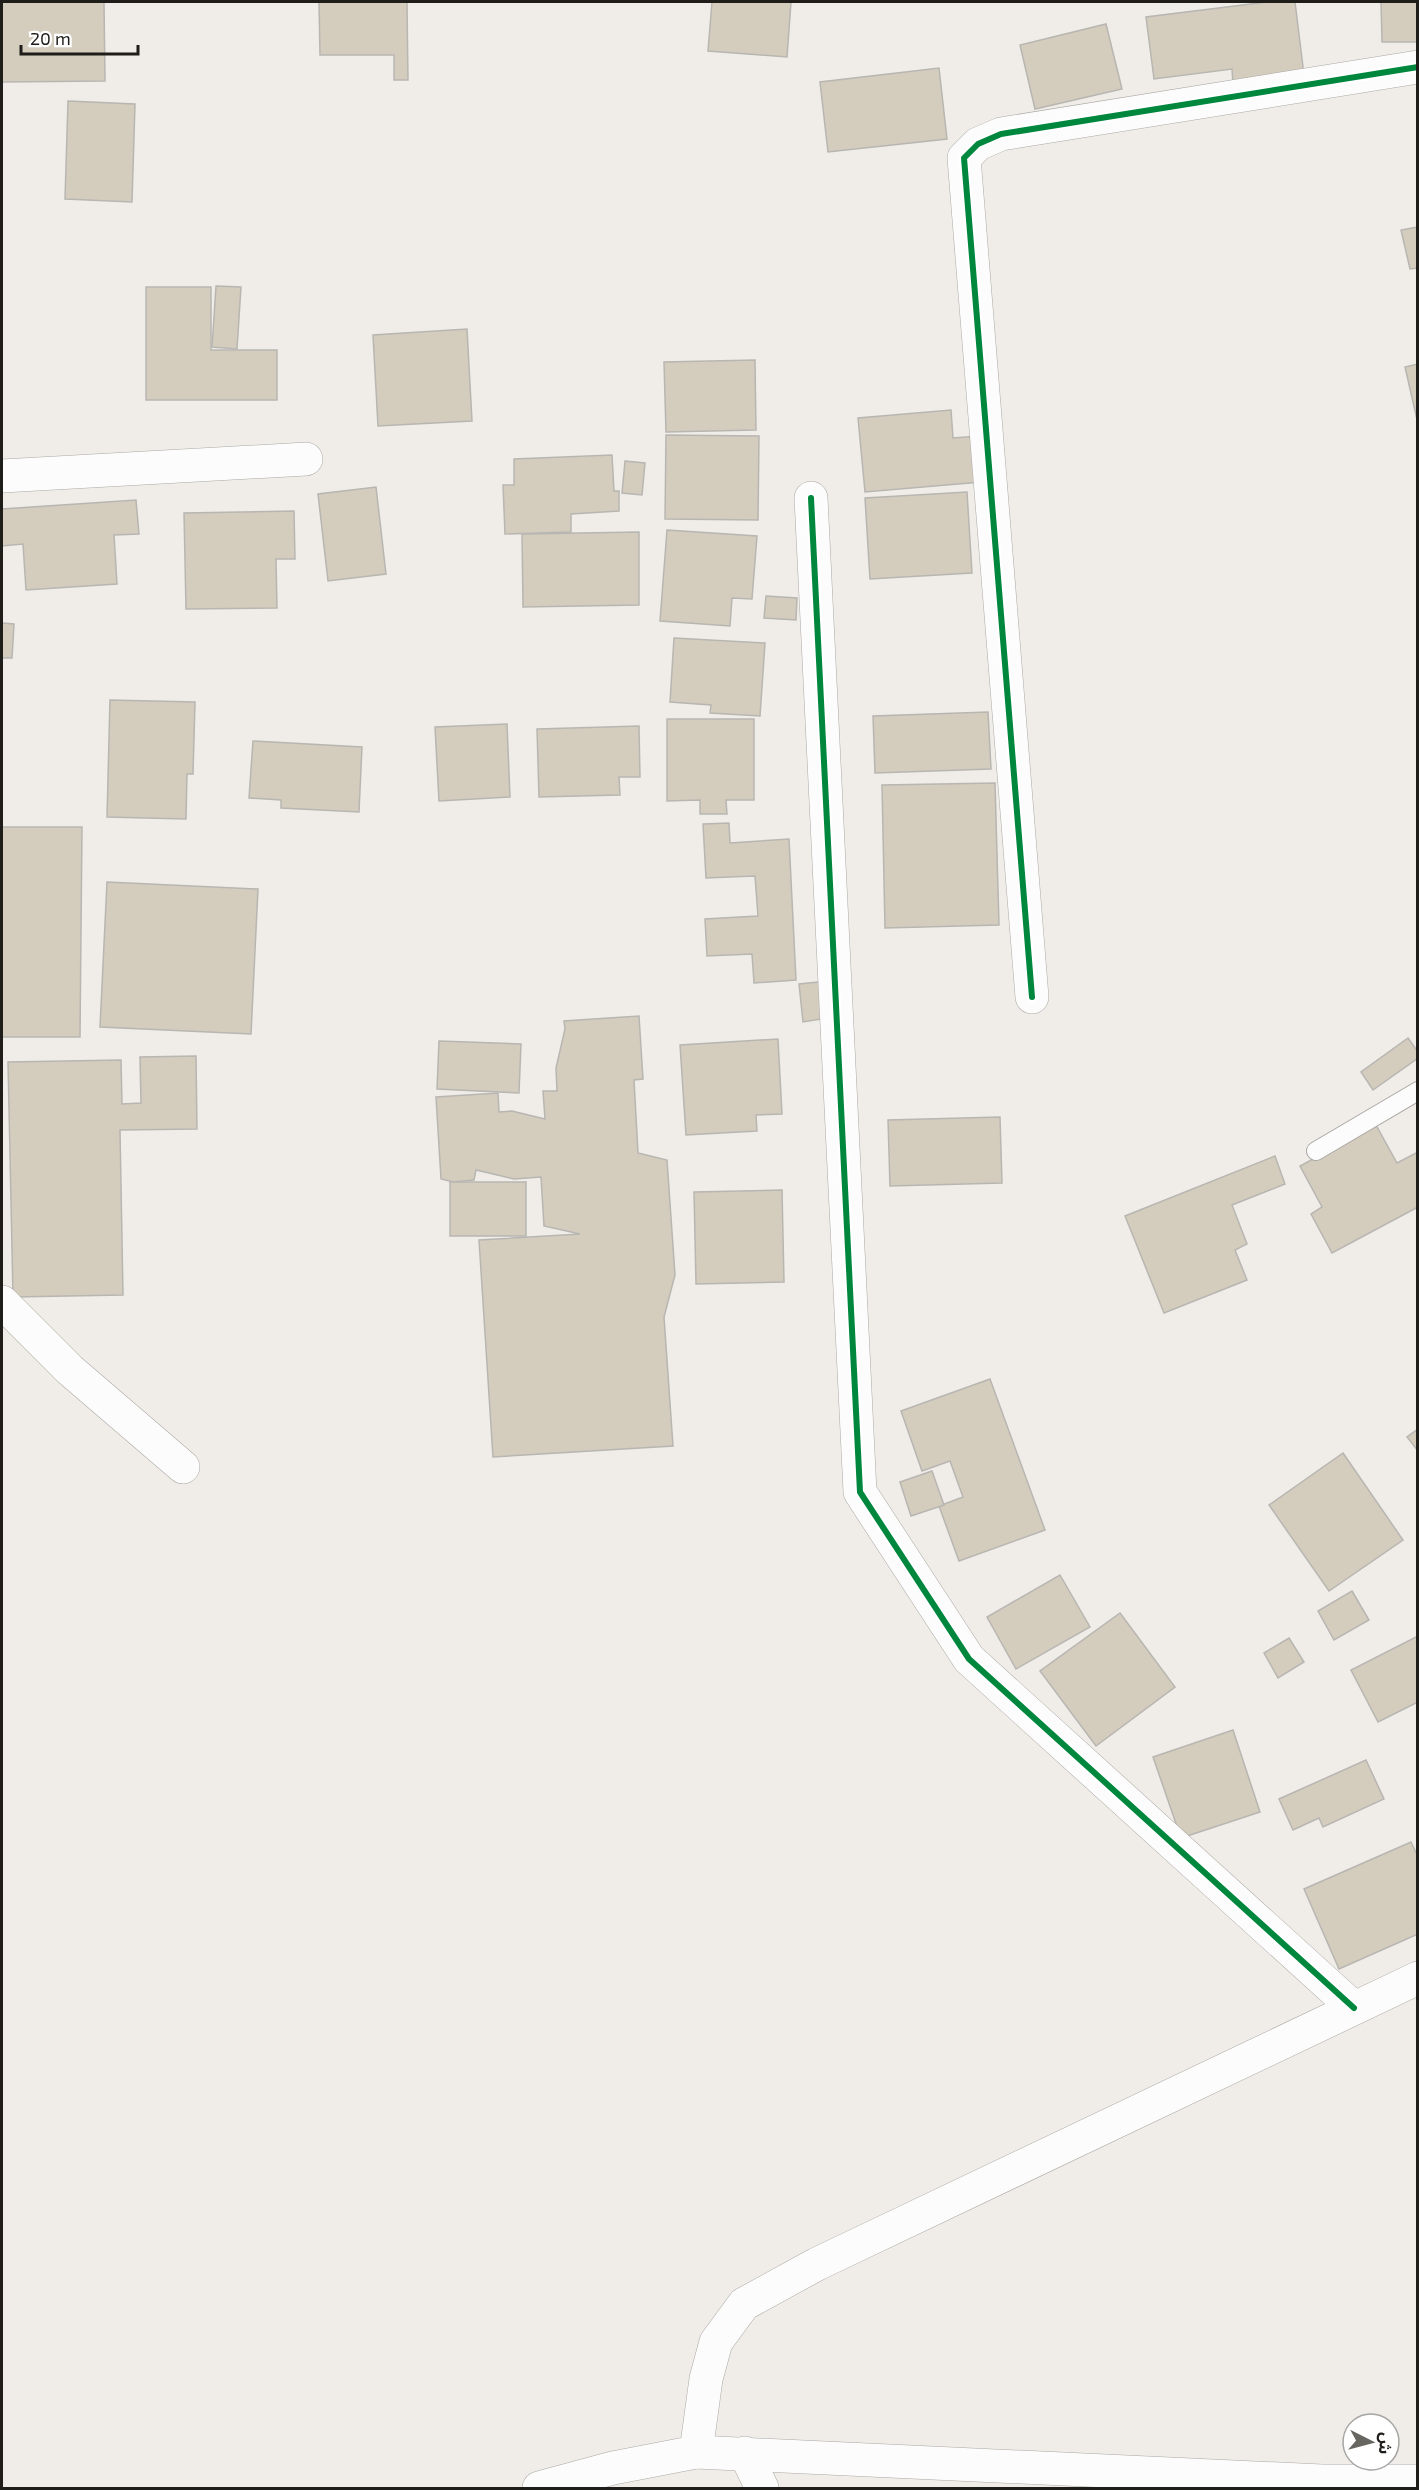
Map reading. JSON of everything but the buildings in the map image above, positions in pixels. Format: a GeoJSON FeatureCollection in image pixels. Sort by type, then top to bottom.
{"type":"FeatureCollection","features":[{"type":"Feature","properties":{"kind":"street"},"geometry":{"type":"LineString","coordinates":[[1032,997],[964,158],[978,144],[1001,134],[1418,67]]}},
{"type":"Feature","properties":{"kind":"street"},"geometry":{"type":"LineString","coordinates":[[2,476],[306,459]]}},
{"type":"Feature","properties":{"kind":"street"},"geometry":{"type":"LineString","coordinates":[[811,498],[860,1492],[969,1659],[1354,2008]]}},
{"type":"Feature","properties":{"kind":"street"},"geometry":{"type":"LineString","coordinates":[[2,1302],[70,1370],[183,1467]]}},
{"type":"Feature","properties":{"kind":"street"},"geometry":{"type":"LineString","coordinates":[[696,2452],[706,2379],[716,2342],[744,2304],[817,2264],[1418,1978]]}},
{"type":"Feature","properties":{"kind":"street"},"geometry":{"type":"LineString","coordinates":[[539,2488],[613,2468],[696,2452],[745,2453],[1094,2480],[1418,2481]]}},
{"type":"Feature","properties":{"kind":"street"},"geometry":{"type":"LineString","coordinates":[[745,2453],[762,2488]]}},
{"type":"Feature","properties":{"kind":"lane"},"geometry":{"type":"LineString","coordinates":[[1316,1151],[1418,1091]]}},
{"type":"Feature","properties":{"kind":"cycle path"},"geometry":{"type":"LineString","coordinates":[[1032,997],[964,158],[978,144],[1001,134],[1418,67]]}},
{"type":"Feature","properties":{"kind":"cycle path"},"geometry":{"type":"LineString","coordinates":[[811,498],[860,1492],[969,1659],[1354,2008]]}}]}
